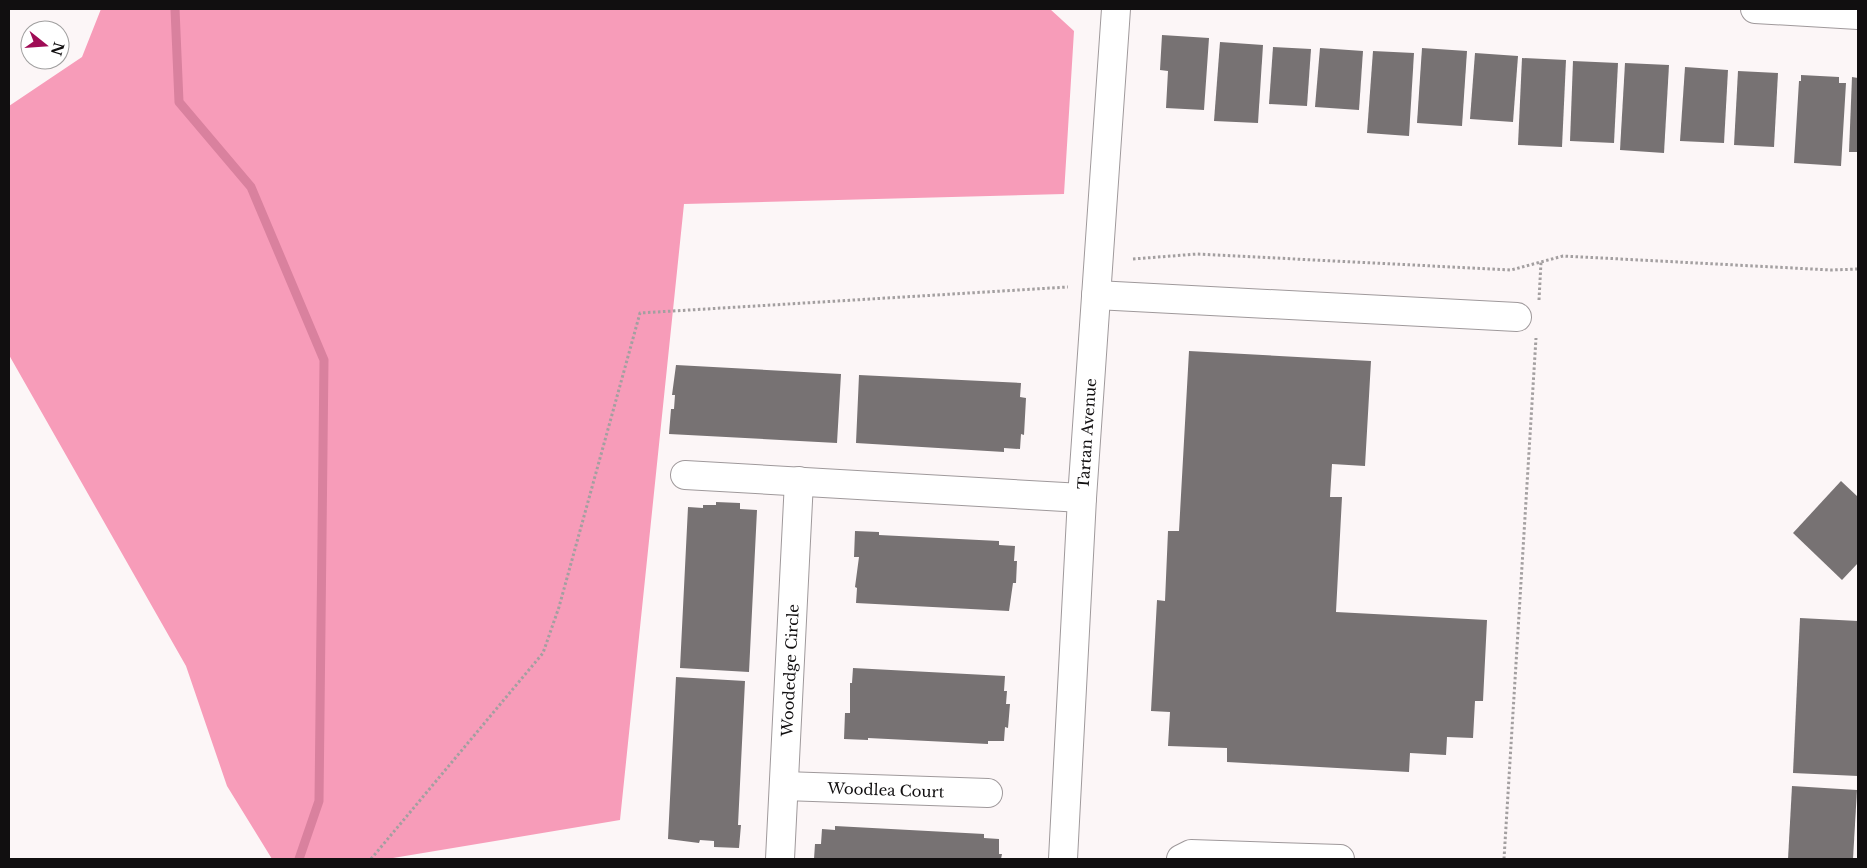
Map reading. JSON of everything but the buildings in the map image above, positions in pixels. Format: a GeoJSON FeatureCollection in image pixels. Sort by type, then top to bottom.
{"type":"FeatureCollection","features":[{"type":"Feature","properties":{"kind":"street","name":"Tartan Avenue"},"geometry":{"type":"LineString","coordinates":[[1063,859],[1082,498],[1116,9]]}},
{"type":"Feature","properties":{"kind":"street"},"geometry":{"type":"LineString","coordinates":[[1755,9],[1858,15]]}},
{"type":"Feature","properties":{"kind":"street"},"geometry":{"type":"LineString","coordinates":[[1096,295],[1527,324]]}},
{"type":"Feature","properties":{"kind":"street"},"geometry":{"type":"LineString","coordinates":[[685,475],[1082,498]]}},
{"type":"Feature","properties":{"kind":"street","name":"Woodedge Circle"},"geometry":{"type":"LineString","coordinates":[[780,859],[799,481]]}},
{"type":"Feature","properties":{"kind":"street","name":"Woodlea Court"},"geometry":{"type":"LineString","coordinates":[[784,786],[988,793]]}},
{"type":"Feature","properties":{"kind":"street"},"geometry":{"type":"LineString","coordinates":[[1181,859],[1191,854],[1329,859]]}},
{"type":"Feature","properties":{"kind":"path"},"geometry":{"type":"LineString","coordinates":[[1133,259],[1197,254],[1512,270],[1563,256],[1831,270],[1858,269]]}},
{"type":"Feature","properties":{"kind":"path"},"geometry":{"type":"LineString","coordinates":[[1538,302],[1541,262]]}},
{"type":"Feature","properties":{"kind":"path"},"geometry":{"type":"LineString","coordinates":[[1504,859],[1527,324]]}},
{"type":"Feature","properties":{"kind":"shaded area"},"geometry":{"type":"Polygon","coordinates":[[[101,9],[1050,9],[1074,31],[1064,194],[684,204],[620,820],[387,859],[272,859],[227,786],[186,666],[9,355],[9,106],[63,70],[70,70],[70,65],[82,57],[101,9]]]}},
{"type":"Feature","properties":{"kind":"waterway"},"geometry":{"type":"LineString","coordinates":[[175,9],[179,102],[251,187],[324,360],[319,801],[299,859]]}}]}
